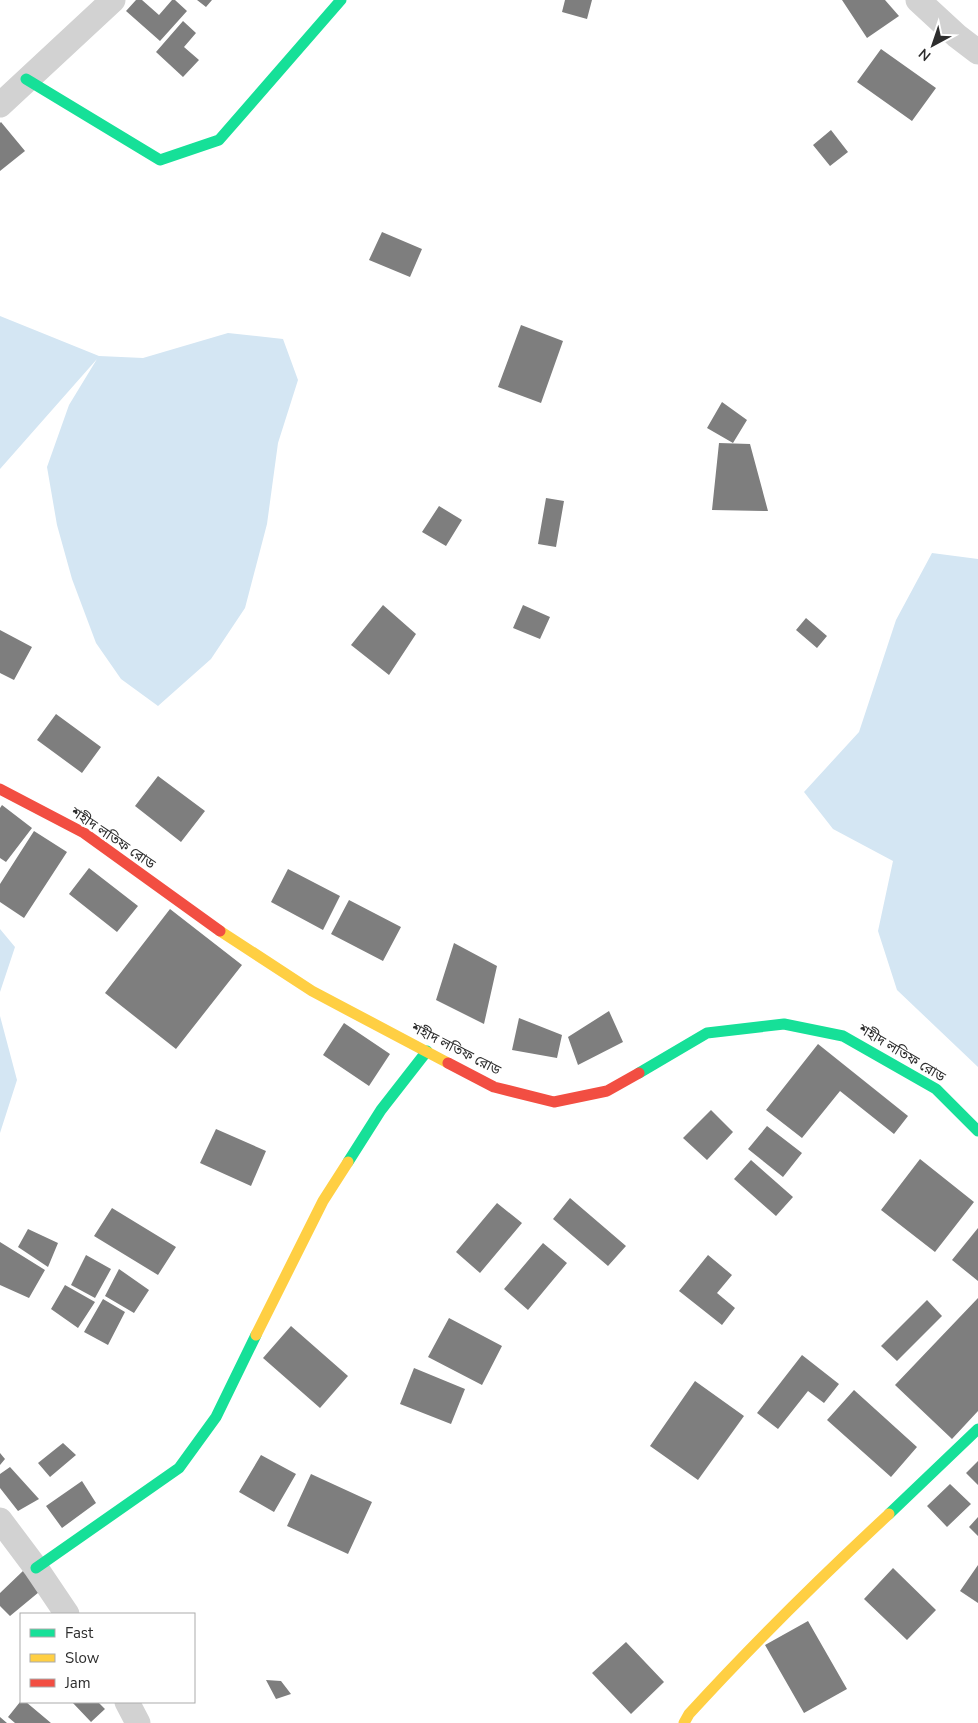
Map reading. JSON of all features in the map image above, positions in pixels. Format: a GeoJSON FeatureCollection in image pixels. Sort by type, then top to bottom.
{"type":"FeatureCollection","features":[{"type":"Feature","properties":{"kind":"street"},"geometry":{"type":"LineString","coordinates":[[0,105],[113,0]]}},
{"type":"Feature","properties":{"kind":"street"},"geometry":{"type":"LineString","coordinates":[[26,79],[160,160],[219,140],[278,70],[341,0]]}},
{"type":"Feature","properties":{"kind":"street"},"geometry":{"type":"LineString","coordinates":[[918,0],[957,36],[978,52]]}},
{"type":"Feature","properties":{"kind":"street","name":"শহীদ লতিফ রোড"},"geometry":{"type":"LineString","coordinates":[[0,789],[84,833],[208,923],[312,991],[494,1087],[554,1102],[607,1091],[707,1033],[784,1024],[843,1036],[936,1089],[978,1130]]}},
{"type":"Feature","properties":{"kind":"street"},"geometry":{"type":"LineString","coordinates":[[36,1568],[179,1468],[216,1418],[323,1201],[381,1110],[427,1051]]}},
{"type":"Feature","properties":{"kind":"street"},"geometry":{"type":"LineString","coordinates":[[684,1723],[689,1714],[726,1674],[827,1572],[978,1428]]}},
{"type":"Feature","properties":{"kind":"street"},"geometry":{"type":"LineString","coordinates":[[0,1520],[66,1613]]}},
{"type":"Feature","properties":{"kind":"street"},"geometry":{"type":"LineString","coordinates":[[127,1703],[138,1723]]}},
{"type":"Feature","properties":{"kind":"water"},"geometry":{"type":"Polygon","coordinates":[[[0,316],[99,356],[143,358],[228,333],[283,339],[298,380],[278,443],[267,524],[245,608],[211,659],[158,706],[121,679],[96,643],[72,579],[57,525],[47,467],[69,405],[97,359],[0,469],[0,316]]]}},
{"type":"Feature","properties":{"kind":"water"},"geometry":{"type":"Polygon","coordinates":[[[932,553],[978,559],[978,1067],[897,990],[878,931],[893,861],[833,829],[804,792],[859,732],[896,620],[932,553]]]}},
{"type":"Feature","properties":{"kind":"water"},"geometry":{"type":"Polygon","coordinates":[[[0,929],[15,947],[0,992],[0,929]]]}},
{"type":"Feature","properties":{"kind":"water"},"geometry":{"type":"Polygon","coordinates":[[[0,1016],[17,1080],[0,1133],[0,1016]]]}},
{"type":"Feature","properties":{"kind":"building"},"geometry":{"type":"Polygon","coordinates":[[[136,0],[142,0],[159,15],[172,0],[175,0],[187,11],[160,41],[126,11],[136,0]]]}},
{"type":"Feature","properties":{"kind":"building"},"geometry":{"type":"Polygon","coordinates":[[[197,0],[212,0],[206,7],[197,0]]]}},
{"type":"Feature","properties":{"kind":"building"},"geometry":{"type":"Polygon","coordinates":[[[565,0],[592,0],[587,19],[562,12],[565,0]]]}},
{"type":"Feature","properties":{"kind":"building"},"geometry":{"type":"Polygon","coordinates":[[[842,0],[885,0],[899,16],[867,38],[842,0]]]}},
{"type":"Feature","properties":{"kind":"building"},"geometry":{"type":"Polygon","coordinates":[[[183,21],[196,33],[184,47],[199,60],[183,77],[156,52],[183,21]]]}},
{"type":"Feature","properties":{"kind":"building"},"geometry":{"type":"Polygon","coordinates":[[[881,49],[936,88],[912,121],[857,82],[881,49]]]}},
{"type":"Feature","properties":{"kind":"building"},"geometry":{"type":"Polygon","coordinates":[[[0,123],[25,151],[0,171],[0,123]]]}},
{"type":"Feature","properties":{"kind":"building"},"geometry":{"type":"Polygon","coordinates":[[[831,130],[848,152],[830,166],[813,145],[831,130]]]}},
{"type":"Feature","properties":{"kind":"building"},"geometry":{"type":"Polygon","coordinates":[[[382,232],[422,249],[410,277],[369,260],[382,232]]]}},
{"type":"Feature","properties":{"kind":"building"},"geometry":{"type":"Polygon","coordinates":[[[521,325],[563,341],[541,403],[498,387],[521,325]]]}},
{"type":"Feature","properties":{"kind":"building"},"geometry":{"type":"Polygon","coordinates":[[[722,402],[747,420],[733,443],[707,428],[722,402]]]}},
{"type":"Feature","properties":{"kind":"building"},"geometry":{"type":"Polygon","coordinates":[[[719,443],[750,444],[768,511],[712,510],[719,443]]]}},
{"type":"Feature","properties":{"kind":"building"},"geometry":{"type":"Polygon","coordinates":[[[546,498],[564,501],[556,547],[538,544],[546,498]]]}},
{"type":"Feature","properties":{"kind":"building"},"geometry":{"type":"Polygon","coordinates":[[[439,506],[462,520],[446,546],[422,532],[439,506]]]}},
{"type":"Feature","properties":{"kind":"building"},"geometry":{"type":"Polygon","coordinates":[[[383,605],[416,634],[389,675],[351,645],[383,605]]]}},
{"type":"Feature","properties":{"kind":"building"},"geometry":{"type":"Polygon","coordinates":[[[523,605],[550,617],[540,639],[513,628],[523,605]]]}},
{"type":"Feature","properties":{"kind":"building"},"geometry":{"type":"Polygon","coordinates":[[[806,618],[827,636],[817,648],[796,630],[806,618]]]}},
{"type":"Feature","properties":{"kind":"building"},"geometry":{"type":"Polygon","coordinates":[[[0,630],[32,647],[14,680],[0,673],[0,630]]]}},
{"type":"Feature","properties":{"kind":"building"},"geometry":{"type":"Polygon","coordinates":[[[56,714],[101,747],[82,773],[37,740],[56,714]]]}},
{"type":"Feature","properties":{"kind":"building"},"geometry":{"type":"Polygon","coordinates":[[[158,776],[205,811],[181,842],[135,806],[158,776]]]}},
{"type":"Feature","properties":{"kind":"building"},"geometry":{"type":"Polygon","coordinates":[[[2,805],[32,828],[6,862],[0,858],[0,808],[2,805]]]}},
{"type":"Feature","properties":{"kind":"building"},"geometry":{"type":"Polygon","coordinates":[[[34,831],[67,852],[24,918],[0,902],[0,884],[34,831]]]}},
{"type":"Feature","properties":{"kind":"building"},"geometry":{"type":"Polygon","coordinates":[[[89,868],[138,906],[117,932],[69,894],[89,868]]]}},
{"type":"Feature","properties":{"kind":"building"},"geometry":{"type":"Polygon","coordinates":[[[288,869],[340,896],[323,930],[271,902],[288,869]]]}},
{"type":"Feature","properties":{"kind":"building"},"geometry":{"type":"Polygon","coordinates":[[[349,900],[401,927],[383,961],[331,934],[349,900]]]}},
{"type":"Feature","properties":{"kind":"building"},"geometry":{"type":"Polygon","coordinates":[[[170,909],[242,965],[176,1049],[105,993],[170,909]]]}},
{"type":"Feature","properties":{"kind":"building"},"geometry":{"type":"Polygon","coordinates":[[[454,943],[497,966],[484,1024],[436,1000],[454,943]]]}},
{"type":"Feature","properties":{"kind":"building"},"geometry":{"type":"Polygon","coordinates":[[[609,1011],[623,1042],[578,1065],[568,1037],[609,1011]]]}},
{"type":"Feature","properties":{"kind":"building"},"geometry":{"type":"Polygon","coordinates":[[[519,1018],[562,1035],[557,1058],[512,1050],[519,1018]]]}},
{"type":"Feature","properties":{"kind":"building"},"geometry":{"type":"Polygon","coordinates":[[[344,1023],[390,1054],[369,1086],[323,1055],[344,1023]]]}},
{"type":"Feature","properties":{"kind":"building"},"geometry":{"type":"Polygon","coordinates":[[[818,1044],[908,1116],[894,1134],[840,1091],[802,1138],[766,1110],[818,1044]]]}},
{"type":"Feature","properties":{"kind":"building"},"geometry":{"type":"Polygon","coordinates":[[[711,1110],[733,1132],[707,1160],[683,1138],[711,1110]]]}},
{"type":"Feature","properties":{"kind":"building"},"geometry":{"type":"Polygon","coordinates":[[[767,1126],[802,1153],[783,1177],[748,1149],[767,1126]]]}},
{"type":"Feature","properties":{"kind":"building"},"geometry":{"type":"Polygon","coordinates":[[[216,1129],[266,1151],[251,1186],[200,1163],[216,1129]]]}},
{"type":"Feature","properties":{"kind":"building"},"geometry":{"type":"Polygon","coordinates":[[[920,1159],[974,1202],[935,1252],[881,1210],[920,1159]]]}},
{"type":"Feature","properties":{"kind":"building"},"geometry":{"type":"Polygon","coordinates":[[[751,1160],[793,1197],[776,1216],[734,1179],[751,1160]]]}},
{"type":"Feature","properties":{"kind":"building"},"geometry":{"type":"Polygon","coordinates":[[[570,1198],[626,1246],[608,1266],[553,1219],[570,1198]]]}},
{"type":"Feature","properties":{"kind":"building"},"geometry":{"type":"Polygon","coordinates":[[[497,1203],[522,1223],[480,1273],[456,1252],[497,1203]]]}},
{"type":"Feature","properties":{"kind":"building"},"geometry":{"type":"Polygon","coordinates":[[[112,1208],[176,1247],[158,1275],[94,1236],[112,1208]]]}},
{"type":"Feature","properties":{"kind":"building"},"geometry":{"type":"Polygon","coordinates":[[[978,1228],[978,1281],[952,1260],[978,1228]]]}},
{"type":"Feature","properties":{"kind":"building"},"geometry":{"type":"Polygon","coordinates":[[[28,1229],[58,1243],[48,1267],[18,1247],[28,1229]]]}},
{"type":"Feature","properties":{"kind":"building"},"geometry":{"type":"Polygon","coordinates":[[[0,1242],[45,1270],[29,1298],[0,1285],[0,1242]]]}},
{"type":"Feature","properties":{"kind":"building"},"geometry":{"type":"Polygon","coordinates":[[[543,1243],[567,1263],[528,1310],[504,1289],[543,1243]]]}},
{"type":"Feature","properties":{"kind":"building"},"geometry":{"type":"Polygon","coordinates":[[[86,1255],[111,1269],[95,1298],[71,1285],[86,1255]]]}},
{"type":"Feature","properties":{"kind":"building"},"geometry":{"type":"Polygon","coordinates":[[[708,1255],[732,1275],[717,1293],[735,1308],[722,1325],[679,1291],[708,1255]]]}},
{"type":"Feature","properties":{"kind":"building"},"geometry":{"type":"Polygon","coordinates":[[[119,1269],[149,1290],[134,1313],[105,1296],[119,1269]]]}},
{"type":"Feature","properties":{"kind":"building"},"geometry":{"type":"Polygon","coordinates":[[[65,1285],[95,1302],[78,1328],[51,1309],[65,1285]]]}},
{"type":"Feature","properties":{"kind":"building"},"geometry":{"type":"Polygon","coordinates":[[[978,1298],[978,1411],[952,1439],[895,1385],[978,1298]]]}},
{"type":"Feature","properties":{"kind":"building"},"geometry":{"type":"Polygon","coordinates":[[[103,1299],[125,1312],[108,1345],[84,1332],[103,1299]]]}},
{"type":"Feature","properties":{"kind":"building"},"geometry":{"type":"Polygon","coordinates":[[[927,1300],[942,1316],[897,1361],[881,1346],[927,1300]]]}},
{"type":"Feature","properties":{"kind":"building"},"geometry":{"type":"Polygon","coordinates":[[[449,1318],[502,1346],[482,1385],[428,1357],[449,1318]]]}},
{"type":"Feature","properties":{"kind":"building"},"geometry":{"type":"Polygon","coordinates":[[[291,1326],[348,1376],[320,1408],[263,1358],[291,1326]]]}},
{"type":"Feature","properties":{"kind":"building"},"geometry":{"type":"Polygon","coordinates":[[[802,1355],[839,1384],[824,1403],[808,1391],[778,1429],[757,1413],[802,1355]]]}},
{"type":"Feature","properties":{"kind":"building"},"geometry":{"type":"Polygon","coordinates":[[[414,1368],[465,1389],[451,1424],[400,1404],[414,1368]]]}},
{"type":"Feature","properties":{"kind":"building"},"geometry":{"type":"Polygon","coordinates":[[[695,1381],[744,1416],[698,1480],[650,1446],[695,1381]]]}},
{"type":"Feature","properties":{"kind":"building"},"geometry":{"type":"Polygon","coordinates":[[[854,1390],[917,1447],[891,1477],[827,1420],[854,1390]]]}},
{"type":"Feature","properties":{"kind":"building"},"geometry":{"type":"Polygon","coordinates":[[[63,1443],[76,1455],[50,1477],[38,1463],[63,1443]]]}},
{"type":"Feature","properties":{"kind":"building"},"geometry":{"type":"Polygon","coordinates":[[[0,1453],[5,1459],[0,1465],[0,1453]]]}},
{"type":"Feature","properties":{"kind":"building"},"geometry":{"type":"Polygon","coordinates":[[[261,1455],[296,1474],[274,1512],[239,1492],[261,1455]]]}},
{"type":"Feature","properties":{"kind":"building"},"geometry":{"type":"Polygon","coordinates":[[[978,1461],[978,1485],[966,1473],[978,1461]]]}},
{"type":"Feature","properties":{"kind":"building"},"geometry":{"type":"Polygon","coordinates":[[[10,1467],[39,1499],[18,1511],[0,1488],[0,1474],[10,1467]]]}},
{"type":"Feature","properties":{"kind":"building"},"geometry":{"type":"Polygon","coordinates":[[[311,1474],[372,1502],[348,1554],[287,1526],[311,1474]]]}},
{"type":"Feature","properties":{"kind":"building"},"geometry":{"type":"Polygon","coordinates":[[[82,1481],[96,1503],[62,1528],[46,1506],[82,1481]]]}},
{"type":"Feature","properties":{"kind":"building"},"geometry":{"type":"Polygon","coordinates":[[[950,1484],[971,1504],[947,1527],[927,1506],[950,1484]]]}},
{"type":"Feature","properties":{"kind":"building"},"geometry":{"type":"Polygon","coordinates":[[[978,1517],[978,1536],[969,1527],[978,1517]]]}},
{"type":"Feature","properties":{"kind":"building"},"geometry":{"type":"Polygon","coordinates":[[[978,1565],[978,1603],[960,1591],[978,1565]]]}},
{"type":"Feature","properties":{"kind":"building"},"geometry":{"type":"Polygon","coordinates":[[[893,1568],[936,1610],[907,1640],[864,1599],[893,1568]]]}},
{"type":"Feature","properties":{"kind":"building"},"geometry":{"type":"Polygon","coordinates":[[[24,1570],[39,1592],[10,1616],[0,1606],[0,1593],[24,1570]]]}},
{"type":"Feature","properties":{"kind":"building"},"geometry":{"type":"Polygon","coordinates":[[[808,1621],[847,1689],[804,1713],[765,1645],[808,1621]]]}},
{"type":"Feature","properties":{"kind":"building"},"geometry":{"type":"Polygon","coordinates":[[[626,1642],[664,1682],[631,1714],[592,1673],[626,1642]]]}},
{"type":"Feature","properties":{"kind":"building"},"geometry":{"type":"Polygon","coordinates":[[[266,1680],[281,1681],[291,1694],[276,1699],[266,1680]]]}},
{"type":"Feature","properties":{"kind":"building"},"geometry":{"type":"Polygon","coordinates":[[[20,1702],[27,1703],[51,1723],[15,1723],[8,1717],[20,1702]]]}},
{"type":"Feature","properties":{"kind":"building"},"geometry":{"type":"Polygon","coordinates":[[[73,1703],[99,1703],[105,1709],[91,1722],[73,1703]]]}},
{"type":"Feature","properties":{"kind":"building"},"geometry":{"type":"Polygon","coordinates":[[[0,1717],[7,1723],[0,1723],[0,1717]]]}},
{"type":"Feature","properties":{"kind":"traffic: fast"},"geometry":{"type":"LineString","coordinates":[[26,79],[160,160],[219,140],[341,0]]}},
{"type":"Feature","properties":{"kind":"traffic: fast"},"geometry":{"type":"LineString","coordinates":[[639,1073],[707,1033],[784,1024],[843,1036],[936,1089],[978,1131]]}},
{"type":"Feature","properties":{"kind":"traffic: fast"},"geometry":{"type":"LineString","coordinates":[[348,1162],[381,1110],[427,1051]]}},
{"type":"Feature","properties":{"kind":"traffic: fast"},"geometry":{"type":"LineString","coordinates":[[36,1568],[179,1468],[216,1417],[256,1335]]}},
{"type":"Feature","properties":{"kind":"traffic: fast"},"geometry":{"type":"LineString","coordinates":[[889,1514],[978,1429]]}},
{"type":"Feature","properties":{"kind":"traffic: slow"},"geometry":{"type":"LineString","coordinates":[[220,931],[312,991],[448,1063]]}},
{"type":"Feature","properties":{"kind":"traffic: slow"},"geometry":{"type":"LineString","coordinates":[[256,1335],[323,1201],[348,1162]]}},
{"type":"Feature","properties":{"kind":"traffic: slow"},"geometry":{"type":"LineString","coordinates":[[684,1723],[689,1714],[762,1637],[889,1514]]}},
{"type":"Feature","properties":{"kind":"traffic: jam"},"geometry":{"type":"LineString","coordinates":[[0,789],[84,833],[220,931]]}},
{"type":"Feature","properties":{"kind":"traffic: jam"},"geometry":{"type":"LineString","coordinates":[[448,1063],[494,1087],[554,1102],[607,1091],[639,1073]]}}]}
